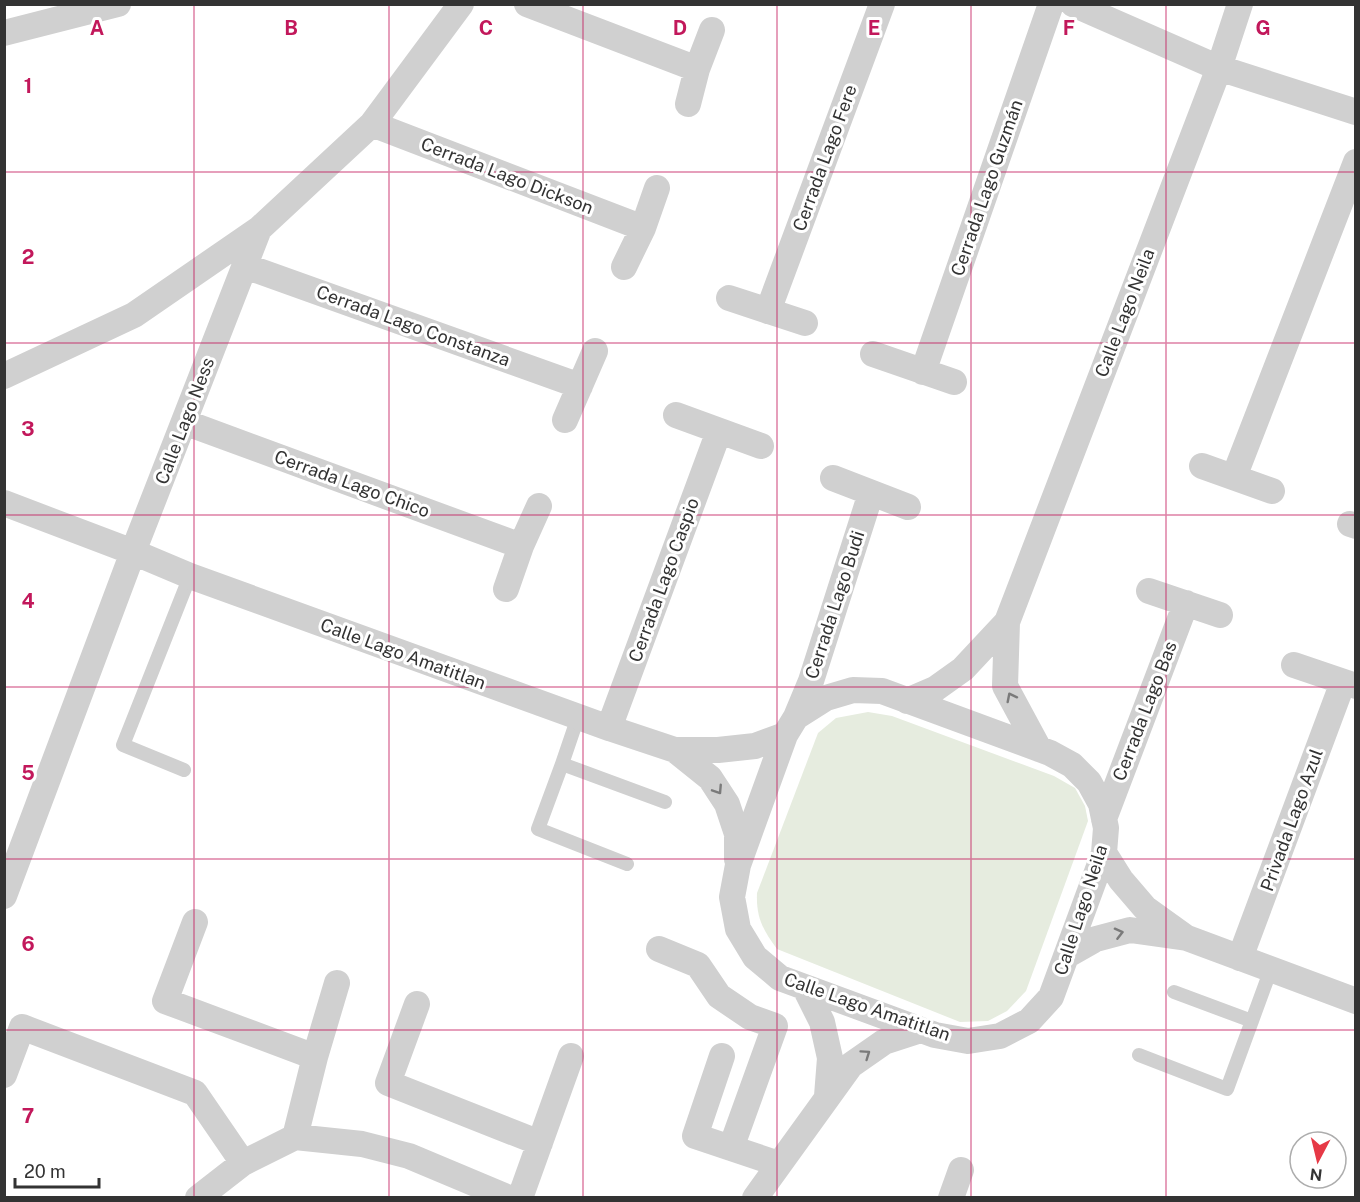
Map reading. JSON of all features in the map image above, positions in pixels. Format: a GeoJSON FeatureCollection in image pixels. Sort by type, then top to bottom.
{"type":"FeatureCollection","features":[{"type":"Feature","properties":{"kind":"street"},"geometry":{"type":"LineString","coordinates":[[4,33],[118,4]]}},
{"type":"Feature","properties":{"kind":"street","name":"Calle Lago Ness"},"geometry":{"type":"LineString","coordinates":[[4,896],[133,552],[259,229],[372,124],[461,4]]}},
{"type":"Feature","properties":{"kind":"street"},"geometry":{"type":"LineString","coordinates":[[527,4],[698,69]]}},
{"type":"Feature","properties":{"kind":"street","name":"Cerrada Lago Fere"},"geometry":{"type":"LineString","coordinates":[[768,311],[882,4]]}},
{"type":"Feature","properties":{"kind":"street","name":"Cerrada Lago Guzmán"},"geometry":{"type":"LineString","coordinates":[[922,372],[1051,4]]}},
{"type":"Feature","properties":{"kind":"street"},"geometry":{"type":"LineString","coordinates":[[1073,4],[1219,68],[1356,112]]}},
{"type":"Feature","properties":{"kind":"street","name":"Calle Lago Neila"},"geometry":{"type":"LineString","coordinates":[[1008,622],[1219,68],[1240,4]]}},
{"type":"Feature","properties":{"kind":"street"},"geometry":{"type":"LineString","coordinates":[[687,104],[712,30]]}},
{"type":"Feature","properties":{"kind":"street","name":"Cerrada Lago Dickson"},"geometry":{"type":"LineString","coordinates":[[372,124],[643,228]]}},
{"type":"Feature","properties":{"kind":"street"},"geometry":{"type":"LineString","coordinates":[[1234,477],[1356,162]]}},
{"type":"Feature","properties":{"kind":"street"},"geometry":{"type":"LineString","coordinates":[[624,267],[643,228],[657,188]]}},
{"type":"Feature","properties":{"kind":"street"},"geometry":{"type":"LineString","coordinates":[[4,376],[134,315],[259,229]]}},
{"type":"Feature","properties":{"kind":"street","name":"Cerrada Lago Constanza"},"geometry":{"type":"LineString","coordinates":[[245,267],[580,386]]}},
{"type":"Feature","properties":{"kind":"street"},"geometry":{"type":"LineString","coordinates":[[729,298],[805,323]]}},
{"type":"Feature","properties":{"kind":"street"},"geometry":{"type":"LineString","coordinates":[[566,420],[595,351]]}},
{"type":"Feature","properties":{"kind":"street"},"geometry":{"type":"LineString","coordinates":[[873,354],[954,382]]}},
{"type":"Feature","properties":{"kind":"street"},"geometry":{"type":"LineString","coordinates":[[676,415],[761,446]]}},
{"type":"Feature","properties":{"kind":"street","name":"Cerrada Lago Chico"},"geometry":{"type":"LineString","coordinates":[[184,422],[521,546]]}},
{"type":"Feature","properties":{"kind":"street","name":"Cerrada Lago Caspio"},"geometry":{"type":"LineString","coordinates":[[609,728],[719,431]]}},
{"type":"Feature","properties":{"kind":"street"},"geometry":{"type":"LineString","coordinates":[[1202,466],[1272,491]]}},
{"type":"Feature","properties":{"kind":"street"},"geometry":{"type":"LineString","coordinates":[[833,478],[908,507]]}},
{"type":"Feature","properties":{"kind":"street","name":"Cerrada Lago Budi"},"geometry":{"type":"LineString","coordinates":[[791,726],[811,681],[871,493]]}},
{"type":"Feature","properties":{"kind":"street","name":"Calle Lago Amatitlan"},"geometry":{"type":"LineString","coordinates":[[4,503],[190,576],[675,750]]}},
{"type":"Feature","properties":{"kind":"street"},"geometry":{"type":"LineString","coordinates":[[506,589],[521,546],[539,506]]}},
{"type":"Feature","properties":{"kind":"street"},"geometry":{"type":"LineString","coordinates":[[1149,591],[1220,615]]}},
{"type":"Feature","properties":{"kind":"street","name":"Cerrada Lago Bas"},"geometry":{"type":"LineString","coordinates":[[1104,819],[1186,603]]}},
{"type":"Feature","properties":{"kind":"street"},"geometry":{"type":"LineString","coordinates":[[675,750],[718,750],[755,746],[791,726],[826,698],[853,690],[882,691],[907,701],[935,688],[963,669],[1008,622]]}},
{"type":"Feature","properties":{"kind":"street"},"geometry":{"type":"LineString","coordinates":[[1008,622],[1005,686],[1039,749]]}},
{"type":"Feature","properties":{"kind":"street"},"geometry":{"type":"LineString","coordinates":[[1294,665],[1349,684]]}},
{"type":"Feature","properties":{"kind":"street","name":"Privada Lago Azul"},"geometry":{"type":"LineString","coordinates":[[1240,958],[1349,684]]}},
{"type":"Feature","properties":{"kind":"street","name":"Calle Lago Neila"},"geometry":{"type":"LineString","coordinates":[[907,701],[1050,753],[1072,765],[1089,782],[1101,804],[1106,828],[1104,853],[1051,997],[1029,1021],[1000,1036]]}},
{"type":"Feature","properties":{"kind":"street","name":"Calle Lago Amatitlan"},"geometry":{"type":"LineString","coordinates":[[791,726],[738,865],[732,897],[738,929],[755,957],[780,978],[936,1035],[968,1041],[1000,1036]]}},
{"type":"Feature","properties":{"kind":"street"},"geometry":{"type":"LineString","coordinates":[[675,750],[710,778],[727,804],[736,834],[738,865]]}},
{"type":"Feature","properties":{"kind":"street"},"geometry":{"type":"LineString","coordinates":[[1104,853],[1121,880],[1145,908],[1187,938]]}},
{"type":"Feature","properties":{"kind":"street"},"geometry":{"type":"LineString","coordinates":[[195,922],[165,1001],[315,1057]]}},
{"type":"Feature","properties":{"kind":"street"},"geometry":{"type":"LineString","coordinates":[[1066,956],[1096,939],[1130,930],[1187,938],[1356,1001]]}},
{"type":"Feature","properties":{"kind":"street"},"geometry":{"type":"LineString","coordinates":[[659,949],[698,965],[719,996],[750,1017],[775,1026],[731,1148]]}},
{"type":"Feature","properties":{"kind":"street"},"geometry":{"type":"LineString","coordinates":[[295,1137],[315,1057],[337,984]]}},
{"type":"Feature","properties":{"kind":"street"},"geometry":{"type":"LineString","coordinates":[[805,988],[822,1022],[830,1058],[827,1096]]}},
{"type":"Feature","properties":{"kind":"street"},"geometry":{"type":"LineString","coordinates":[[417,1004],[388,1083],[540,1143]]}},
{"type":"Feature","properties":{"kind":"street"},"geometry":{"type":"LineString","coordinates":[[4,1075],[22,1027],[195,1093],[243,1163]]}},
{"type":"Feature","properties":{"kind":"street"},"geometry":{"type":"LineString","coordinates":[[755,1197],[851,1065],[884,1042],[921,1030]]}},
{"type":"Feature","properties":{"kind":"street"},"geometry":{"type":"LineString","coordinates":[[520,1197],[571,1056]]}},
{"type":"Feature","properties":{"kind":"street"},"geometry":{"type":"LineString","coordinates":[[722,1056],[695,1137],[779,1164]]}},
{"type":"Feature","properties":{"kind":"street"},"geometry":{"type":"LineString","coordinates":[[198,1197],[243,1163],[295,1137],[362,1144],[410,1156],[509,1197]]}},
{"type":"Feature","properties":{"kind":"street"},"geometry":{"type":"LineString","coordinates":[[951,1197],[961,1170]]}},
{"type":"Feature","properties":{"kind":"lane"},"geometry":{"type":"LineString","coordinates":[[184,770],[123,745],[190,576]]}},
{"type":"Feature","properties":{"kind":"lane"},"geometry":{"type":"LineString","coordinates":[[578,717],[538,829],[627,864]]}},
{"type":"Feature","properties":{"kind":"lane"},"geometry":{"type":"LineString","coordinates":[[562,764],[665,802]]}},
{"type":"Feature","properties":{"kind":"lane"},"geometry":{"type":"LineString","coordinates":[[1139,1055],[1227,1089],[1271,969]]}},
{"type":"Feature","properties":{"kind":"lane"},"geometry":{"type":"LineString","coordinates":[[1174,992],[1252,1021]]}},
{"type":"Feature","properties":{"kind":"shaded area"},"geometry":{"type":"Polygon","coordinates":[[[868,712],[892,716],[1054,776],[1075,788],[1085,806],[1088,821],[1026,991],[1007,1011],[988,1021],[960,1022],[777,949],[761,923],[757,893],[818,733],[836,718],[868,712]]]}}]}
